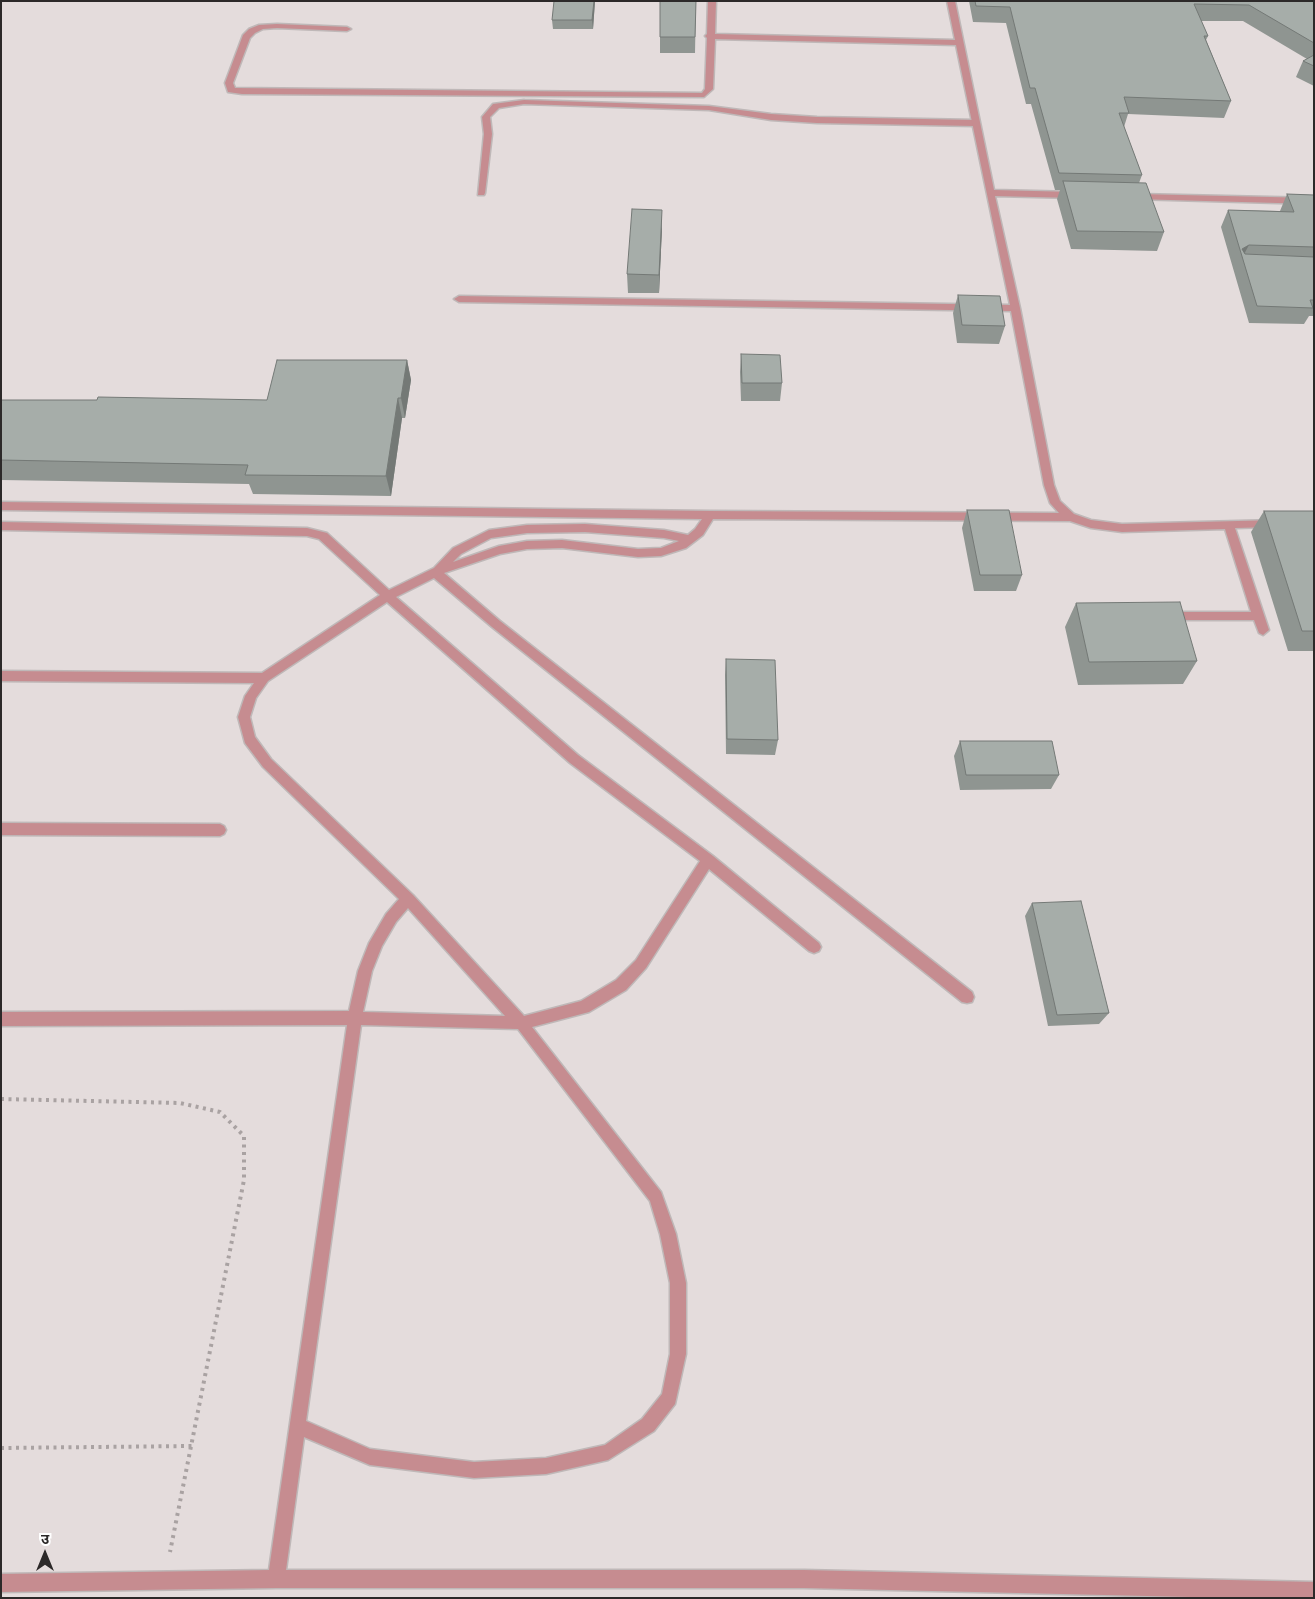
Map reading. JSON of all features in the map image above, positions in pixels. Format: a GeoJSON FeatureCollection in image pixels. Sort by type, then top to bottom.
{"type":"FeatureCollection","features":[{"type":"Feature","properties":{"kind":"street"},"geometry":{"type":"LineString","coordinates":[[347,29],[277,26],[262,27],[252,31],[246,37],[229,83],[232,90],[242,92],[704,95],[709,89],[709,36],[712,1]]}},
{"type":"Feature","properties":{"kind":"street"},"geometry":{"type":"LineString","coordinates":[[951,1],[975,123],[992,194],[1049,485],[1055,504],[1070,518]]}},
{"type":"Feature","properties":{"kind":"street"},"geometry":{"type":"LineString","coordinates":[[709,36],[960,42]]}},
{"type":"Feature","properties":{"kind":"street"},"geometry":{"type":"LineString","coordinates":[[480,193],[488,134],[486,117],[496,106],[524,102],[709,108],[772,117],[816,120],[975,123]]}},
{"type":"Feature","properties":{"kind":"street"},"geometry":{"type":"LineString","coordinates":[[992,194],[1079,196]]}},
{"type":"Feature","properties":{"kind":"street"},"geometry":{"type":"LineString","coordinates":[[1128,196],[1314,201]]}},
{"type":"Feature","properties":{"kind":"street"},"geometry":{"type":"LineString","coordinates":[[459,299],[1015,308]]}},
{"type":"Feature","properties":{"kind":"street"},"geometry":{"type":"LineString","coordinates":[[1,506],[1070,518],[1091,524],[1122,528],[1285,523]]}},
{"type":"Feature","properties":{"kind":"street"},"geometry":{"type":"LineString","coordinates":[[299,1426],[370,1457],[474,1470],[546,1466],[608,1452],[648,1425],[669,1398],[678,1354],[678,1282],[668,1234],[656,1197],[521,1023],[408,900],[267,762],[249,739],[244,717],[251,696],[264,678],[388,596],[435,572],[499,550],[527,545],[562,544],[638,553],[661,552],[682,545],[690,539],[699,532],[710,515]]}},
{"type":"Feature","properties":{"kind":"street"},"geometry":{"type":"LineString","coordinates":[[1229,525],[1263,630]]}},
{"type":"Feature","properties":{"kind":"street"},"geometry":{"type":"LineString","coordinates":[[1,526],[307,532],[323,536],[388,596],[574,759],[708,860],[814,947]]}},
{"type":"Feature","properties":{"kind":"street"},"geometry":{"type":"LineString","coordinates":[[435,572],[457,551],[489,534],[527,529],[585,528],[664,534],[690,539]]}},
{"type":"Feature","properties":{"kind":"street"},"geometry":{"type":"LineString","coordinates":[[435,572],[503,630],[967,997]]}},
{"type":"Feature","properties":{"kind":"street"},"geometry":{"type":"LineString","coordinates":[[1164,616],[1258,616]]}},
{"type":"Feature","properties":{"kind":"street"},"geometry":{"type":"LineString","coordinates":[[1,676],[264,678]]}},
{"type":"Feature","properties":{"kind":"street"},"geometry":{"type":"LineString","coordinates":[[1,829],[220,830]]}},
{"type":"Feature","properties":{"kind":"street"},"geometry":{"type":"LineString","coordinates":[[1,1019],[355,1018],[521,1023],[584,1007],[621,985],[641,964],[708,860]]}},
{"type":"Feature","properties":{"kind":"street"},"geometry":{"type":"LineString","coordinates":[[276,1579],[355,1018],[366,971],[376,942],[391,918],[408,900]]}},
{"type":"Feature","properties":{"kind":"street"},"geometry":{"type":"LineString","coordinates":[[1,1583],[276,1579],[804,1579],[1314,1591]]}},
{"type":"Feature","properties":{"kind":"path"},"geometry":{"type":"LineString","coordinates":[[1,1099],[180,1103],[220,1112],[244,1136],[244,1180],[164,1582]]}},
{"type":"Feature","properties":{"kind":"path"},"geometry":{"type":"LineString","coordinates":[[1,1448],[192,1446]]}},
{"type":"Feature","properties":{"kind":"building"},"geometry":{"type":"Polygon","coordinates":[[[554,1],[594,1],[592,20],[552,20],[554,1]]]}},
{"type":"Feature","properties":{"kind":"building"},"geometry":{"type":"Polygon","coordinates":[[[660,1],[696,1],[695,37],[660,37],[660,1]]]}},
{"type":"Feature","properties":{"kind":"building"},"geometry":{"type":"Polygon","coordinates":[[[975,1],[1314,1],[1314,43],[1249,5],[1194,4],[1208,36],[1204,36],[1231,101],[1124,97],[1129,113],[1119,113],[1142,175],[1059,173],[1035,88],[1030,88],[1010,7],[976,6],[975,1]]]}},
{"type":"Feature","properties":{"kind":"building"},"geometry":{"type":"Polygon","coordinates":[[[1314,55],[1314,66],[1303,61],[1314,55]]]}},
{"type":"Feature","properties":{"kind":"building"},"geometry":{"type":"Polygon","coordinates":[[[1063,181],[1146,183],[1164,232],[1077,231],[1063,181]]]}},
{"type":"Feature","properties":{"kind":"building"},"geometry":{"type":"Polygon","coordinates":[[[1287,194],[1314,195],[1314,247],[1249,245],[1242,249],[1245,254],[1314,257],[1314,300],[1310,300],[1313,308],[1257,306],[1228,210],[1294,212],[1287,194]]]}},
{"type":"Feature","properties":{"kind":"building"},"geometry":{"type":"Polygon","coordinates":[[[632,209],[662,210],[659,275],[627,274],[632,209]]]}},
{"type":"Feature","properties":{"kind":"building"},"geometry":{"type":"Polygon","coordinates":[[[958,295],[1000,296],[1005,326],[962,325],[958,295]]]}},
{"type":"Feature","properties":{"kind":"building"},"geometry":{"type":"Polygon","coordinates":[[[741,354],[780,355],[782,383],[742,383],[741,354]]]}},
{"type":"Feature","properties":{"kind":"building"},"geometry":{"type":"Polygon","coordinates":[[[277,360],[407,360],[401,398],[398,398],[386,476],[245,475],[248,465],[1,460],[1,400],[97,400],[98,397],[267,400],[277,360]]]}},
{"type":"Feature","properties":{"kind":"building"},"geometry":{"type":"Polygon","coordinates":[[[967,510],[1009,510],[1022,575],[980,575],[967,510]]]}},
{"type":"Feature","properties":{"kind":"building"},"geometry":{"type":"Polygon","coordinates":[[[1264,511],[1314,511],[1314,631],[1302,631],[1264,511]]]}},
{"type":"Feature","properties":{"kind":"building"},"geometry":{"type":"Polygon","coordinates":[[[1180,602],[1197,661],[1089,662],[1076,603],[1180,602]]]}},
{"type":"Feature","properties":{"kind":"building"},"geometry":{"type":"Polygon","coordinates":[[[726,659],[775,660],[778,740],[727,739],[726,659]]]}},
{"type":"Feature","properties":{"kind":"building"},"geometry":{"type":"Polygon","coordinates":[[[960,741],[1052,741],[1059,775],[966,775],[960,741]]]}},
{"type":"Feature","properties":{"kind":"building"},"geometry":{"type":"Polygon","coordinates":[[[1081,901],[1109,1013],[1057,1015],[1032,903],[1081,901]]]}}]}
